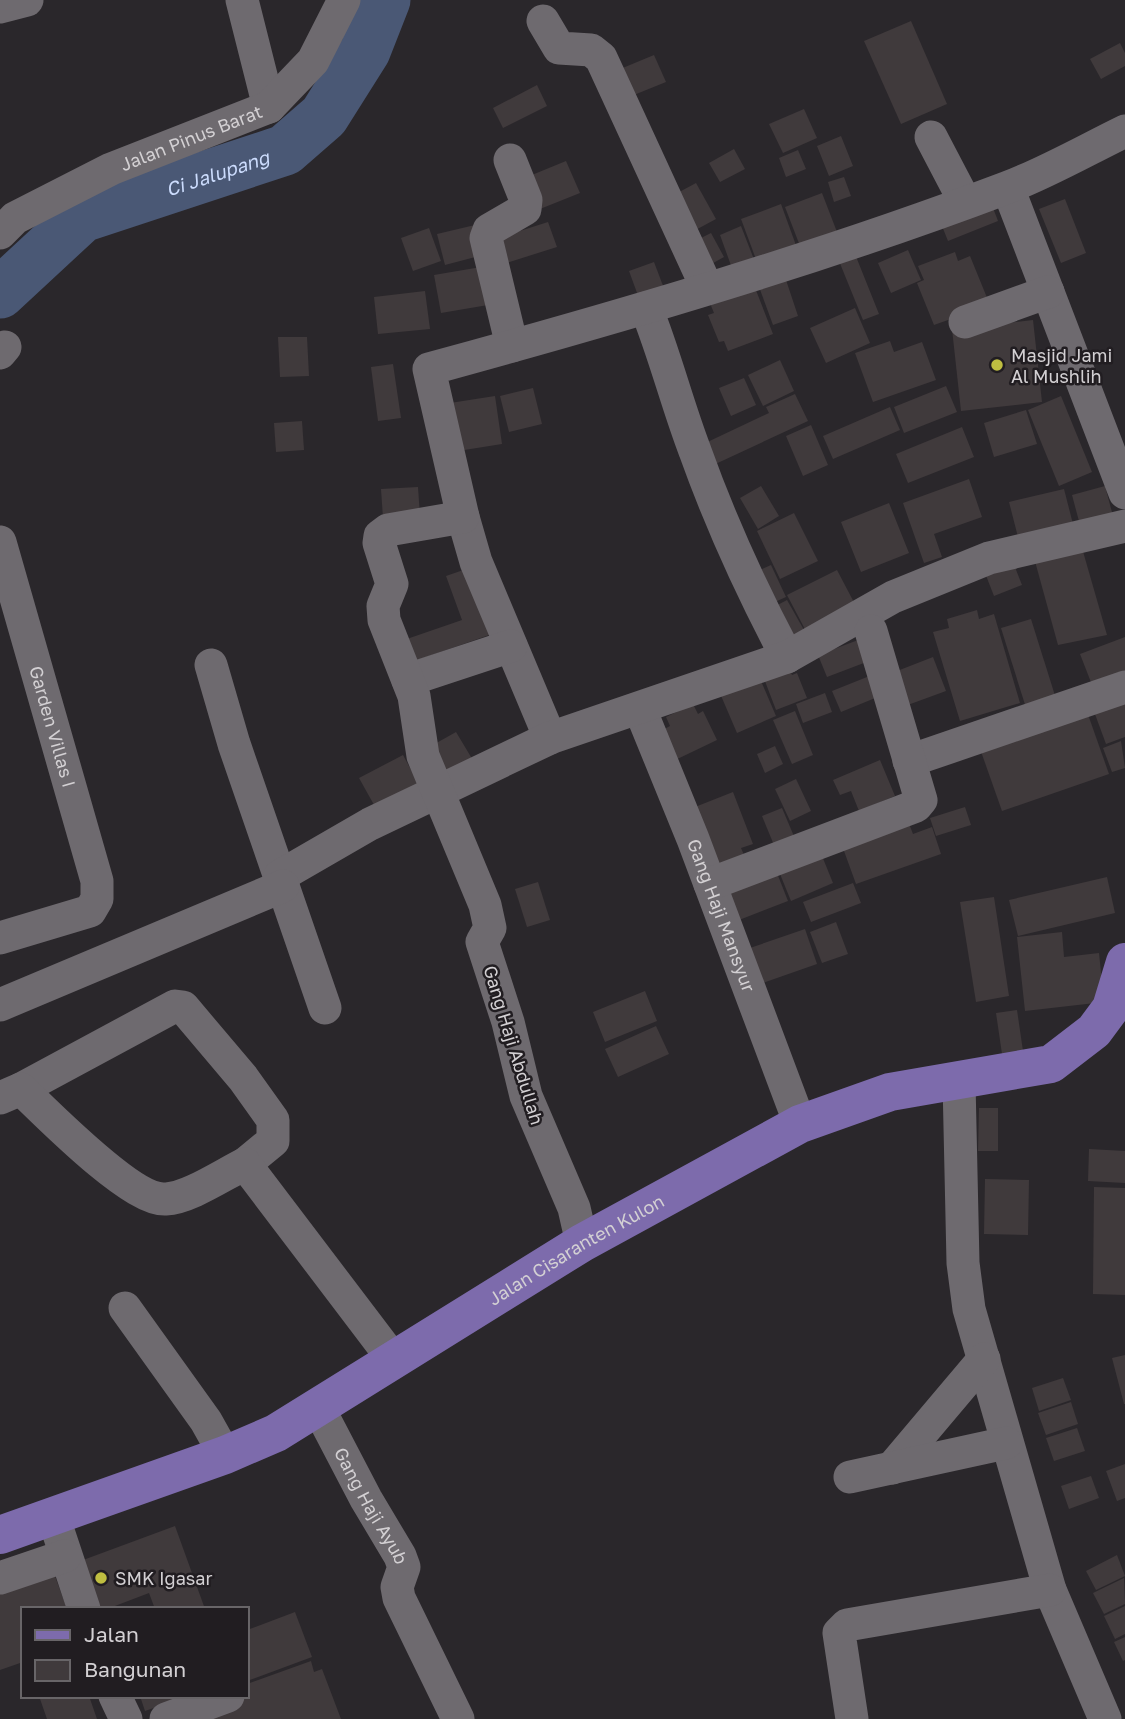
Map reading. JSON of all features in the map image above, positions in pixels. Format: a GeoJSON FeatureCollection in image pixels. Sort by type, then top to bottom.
{"type":"FeatureCollection","features":[{"type":"Feature","properties":{"kind":"main road","name":"Jalan Cisaranten Kulon"},"geometry":{"type":"LineString","coordinates":[[0,1535],[225,1455],[276,1433],[319,1409],[393,1359],[582,1242],[800,1124],[890,1092],[1051,1064],[1074,1049],[1094,1031],[1111,1008],[1125,962]]}},
{"type":"Feature","properties":{"kind":"street"},"geometry":{"type":"LineString","coordinates":[[0,7],[27,0]]}},
{"type":"Feature","properties":{"kind":"street"},"geometry":{"type":"LineString","coordinates":[[242,0],[268,107]]}},
{"type":"Feature","properties":{"kind":"street","name":"Jalan Pinus Barat"},"geometry":{"type":"LineString","coordinates":[[0,233],[15,218],[111,169],[268,107],[313,61],[344,0]]}},
{"type":"Feature","properties":{"kind":"street"},"geometry":{"type":"LineString","coordinates":[[543,21],[559,48],[591,50],[601,58],[708,288]]}},
{"type":"Feature","properties":{"kind":"street"},"geometry":{"type":"LineString","coordinates":[[550,738],[476,562],[429,369],[646,308],[1008,188],[1125,131]]}},
{"type":"Feature","properties":{"kind":"street"},"geometry":{"type":"LineString","coordinates":[[931,137],[965,202]]}},
{"type":"Feature","properties":{"kind":"street"},"geometry":{"type":"LineString","coordinates":[[510,160],[526,200],[524,209],[489,230],[486,238],[512,346]]}},
{"type":"Feature","properties":{"kind":"street"},"geometry":{"type":"LineString","coordinates":[[1008,188],[1125,493]]}},
{"type":"Feature","properties":{"kind":"street"},"geometry":{"type":"LineString","coordinates":[[965,322],[1048,292]]}},
{"type":"Feature","properties":{"kind":"street"},"geometry":{"type":"LineString","coordinates":[[646,308],[667,361],[694,451],[762,610],[787,657]]}},
{"type":"Feature","properties":{"kind":"street","name":"Gang Haji Abdullah"},"geometry":{"type":"LineString","coordinates":[[463,517],[388,530],[380,536],[379,543],[392,584],[383,606],[384,621],[414,696],[423,756],[490,928],[482,942],[508,1022],[526,1096],[574,1208],[582,1242]]}},
{"type":"Feature","properties":{"kind":"street"},"geometry":{"type":"LineString","coordinates":[[0,1004],[282,881],[370,824],[550,738],[787,657],[893,597],[989,558],[1125,526]]}},
{"type":"Feature","properties":{"kind":"street","name":"Garden Villas I"},"geometry":{"type":"LineString","coordinates":[[0,542],[97,881],[97,899],[90,911],[0,938]]}},
{"type":"Feature","properties":{"kind":"street"},"geometry":{"type":"LineString","coordinates":[[710,884],[916,806],[920,800],[874,642]]}},
{"type":"Feature","properties":{"kind":"street"},"geometry":{"type":"LineString","coordinates":[[408,680],[511,646]]}},
{"type":"Feature","properties":{"kind":"street"},"geometry":{"type":"LineString","coordinates":[[211,665],[325,1008]]}},
{"type":"Feature","properties":{"kind":"street"},"geometry":{"type":"LineString","coordinates":[[909,761],[1125,687]]}},
{"type":"Feature","properties":{"kind":"street","name":"Gang Haji Mansyur"},"geometry":{"type":"LineString","coordinates":[[640,709],[710,884],[800,1124]]}},
{"type":"Feature","properties":{"kind":"street"},"geometry":{"type":"LineString","coordinates":[[175,1006],[183,1007],[243,1078],[273,1120],[273,1140],[245,1164],[182,1195],[155,1199],[99,1162],[10,1094],[175,1006]]}},
{"type":"Feature","properties":{"kind":"street"},"geometry":{"type":"LineString","coordinates":[[959,1082],[963,1263],[969,1309],[1050,1590],[1105,1719]]}},
{"type":"Feature","properties":{"kind":"street"},"geometry":{"type":"LineString","coordinates":[[245,1164],[393,1359]]}},
{"type":"Feature","properties":{"kind":"street"},"geometry":{"type":"LineString","coordinates":[[125,1308],[206,1421],[225,1455]]}},
{"type":"Feature","properties":{"kind":"street"},"geometry":{"type":"LineString","coordinates":[[892,1468],[984,1359]]}},
{"type":"Feature","properties":{"kind":"street","name":"Gang Haji Ayub"},"geometry":{"type":"LineString","coordinates":[[319,1409],[360,1488],[401,1556],[404,1567],[397,1587],[399,1598],[458,1719]]}},
{"type":"Feature","properties":{"kind":"street"},"geometry":{"type":"LineString","coordinates":[[850,1477],[1006,1443]]}},
{"type":"Feature","properties":{"kind":"street"},"geometry":{"type":"LineString","coordinates":[[53,1516],[83,1607]]}},
{"type":"Feature","properties":{"kind":"street"},"geometry":{"type":"LineString","coordinates":[[0,1578],[65,1556]]}},
{"type":"Feature","properties":{"kind":"street"},"geometry":{"type":"LineString","coordinates":[[852,1719],[839,1633],[847,1625],[1050,1590]]}},
{"type":"Feature","properties":{"kind":"street"},"geometry":{"type":"LineString","coordinates":[[116,1698],[125,1719]]}},
{"type":"Feature","properties":{"kind":"street"},"geometry":{"type":"LineString","coordinates":[[166,1719],[223,1698]]}},
{"type":"Feature","properties":{"kind":"building"},"geometry":{"type":"Polygon","coordinates":[[[911,21],[947,104],[901,124],[864,41],[911,21]]]}},
{"type":"Feature","properties":{"kind":"building"},"geometry":{"type":"Polygon","coordinates":[[[1120,43],[1125,53],[1125,66],[1101,79],[1090,59],[1120,43]]]}},
{"type":"Feature","properties":{"kind":"building"},"geometry":{"type":"Polygon","coordinates":[[[654,55],[666,82],[624,99],[613,72],[654,55]]]}},
{"type":"Feature","properties":{"kind":"building"},"geometry":{"type":"Polygon","coordinates":[[[537,85],[547,106],[503,128],[493,108],[537,85]]]}},
{"type":"Feature","properties":{"kind":"building"},"geometry":{"type":"Polygon","coordinates":[[[804,109],[817,138],[783,153],[769,124],[804,109]]]}},
{"type":"Feature","properties":{"kind":"building"},"geometry":{"type":"Polygon","coordinates":[[[841,136],[853,166],[829,176],[817,146],[841,136]]]}},
{"type":"Feature","properties":{"kind":"building"},"geometry":{"type":"Polygon","coordinates":[[[734,149],[745,169],[720,182],[709,163],[734,149]]]}},
{"type":"Feature","properties":{"kind":"building"},"geometry":{"type":"Polygon","coordinates":[[[798,150],[806,169],[786,177],[779,158],[798,150]]]}},
{"type":"Feature","properties":{"kind":"building"},"geometry":{"type":"Polygon","coordinates":[[[566,161],[580,193],[540,209],[527,177],[566,161]]]}},
{"type":"Feature","properties":{"kind":"building"},"geometry":{"type":"Polygon","coordinates":[[[844,177],[851,196],[834,202],[828,182],[844,177]]]}},
{"type":"Feature","properties":{"kind":"building"},"geometry":{"type":"Polygon","coordinates":[[[696,183],[716,219],[690,233],[670,197],[696,183]]]}},
{"type":"Feature","properties":{"kind":"building"},"geometry":{"type":"Polygon","coordinates":[[[822,193],[837,232],[800,246],[785,207],[822,193]]]}},
{"type":"Feature","properties":{"kind":"building"},"geometry":{"type":"Polygon","coordinates":[[[1065,199],[1086,253],[1061,263],[1039,209],[1065,199]]]}},
{"type":"Feature","properties":{"kind":"building"},"geometry":{"type":"Polygon","coordinates":[[[990,200],[998,221],[948,241],[940,221],[990,200]]]}},
{"type":"Feature","properties":{"kind":"building"},"geometry":{"type":"Polygon","coordinates":[[[781,204],[797,248],[757,262],[741,219],[781,204]]]}},
{"type":"Feature","properties":{"kind":"building"},"geometry":{"type":"Polygon","coordinates":[[[548,222],[557,247],[500,265],[492,240],[548,222]]]}},
{"type":"Feature","properties":{"kind":"building"},"geometry":{"type":"Polygon","coordinates":[[[475,225],[483,255],[445,265],[437,234],[475,225]]]}},
{"type":"Feature","properties":{"kind":"building"},"geometry":{"type":"Polygon","coordinates":[[[741,226],[755,262],[733,271],[720,235],[741,226]]]}},
{"type":"Feature","properties":{"kind":"building"},"geometry":{"type":"Polygon","coordinates":[[[429,228],[441,261],[413,271],[401,238],[429,228]]]}},
{"type":"Feature","properties":{"kind":"building"},"geometry":{"type":"Polygon","coordinates":[[[711,233],[724,257],[706,267],[693,242],[711,233]]]}},
{"type":"Feature","properties":{"kind":"building"},"geometry":{"type":"Polygon","coordinates":[[[908,250],[921,280],[891,293],[878,263],[908,250]]]}},
{"type":"Feature","properties":{"kind":"building"},"geometry":{"type":"Polygon","coordinates":[[[955,252],[958,261],[970,256],[990,305],[934,325],[917,283],[924,280],[918,266],[955,252]]]}},
{"type":"Feature","properties":{"kind":"building"},"geometry":{"type":"Polygon","coordinates":[[[855,254],[879,314],[863,320],[839,261],[855,254]]]}},
{"type":"Feature","properties":{"kind":"building"},"geometry":{"type":"Polygon","coordinates":[[[654,262],[665,291],[640,301],[629,271],[654,262]]]}},
{"type":"Feature","properties":{"kind":"building"},"geometry":{"type":"Polygon","coordinates":[[[481,267],[488,305],[441,313],[434,275],[481,267]]]}},
{"type":"Feature","properties":{"kind":"building"},"geometry":{"type":"Polygon","coordinates":[[[784,274],[798,316],[773,325],[758,284],[784,274]]]}},
{"type":"Feature","properties":{"kind":"building"},"geometry":{"type":"Polygon","coordinates":[[[752,280],[773,334],[728,351],[724,341],[719,342],[708,315],[714,313],[707,296],[752,280]]]}},
{"type":"Feature","properties":{"kind":"building"},"geometry":{"type":"Polygon","coordinates":[[[425,291],[430,329],[378,334],[374,297],[425,291]]]}},
{"type":"Feature","properties":{"kind":"building"},"geometry":{"type":"Polygon","coordinates":[[[855,308],[870,343],[826,363],[810,328],[855,308]]]}},
{"type":"Feature","properties":{"kind":"building","name":"Masjid Jami Al Mushlih"},"geometry":{"type":"Polygon","coordinates":[[[1033,320],[1042,402],[961,411],[952,329],[1033,320]]]}},
{"type":"Feature","properties":{"kind":"building"},"geometry":{"type":"Polygon","coordinates":[[[278,337],[307,337],[309,376],[280,377],[278,337]]]}},
{"type":"Feature","properties":{"kind":"building"},"geometry":{"type":"Polygon","coordinates":[[[890,341],[894,352],[922,342],[936,380],[873,402],[855,353],[890,341]]]}},
{"type":"Feature","properties":{"kind":"building"},"geometry":{"type":"Polygon","coordinates":[[[780,360],[794,391],[763,406],[748,375],[780,360]]]}},
{"type":"Feature","properties":{"kind":"building"},"geometry":{"type":"Polygon","coordinates":[[[393,364],[401,418],[378,421],[371,367],[393,364]]]}},
{"type":"Feature","properties":{"kind":"building"},"geometry":{"type":"Polygon","coordinates":[[[744,378],[756,405],[731,416],[719,388],[744,378]]]}},
{"type":"Feature","properties":{"kind":"building"},"geometry":{"type":"Polygon","coordinates":[[[946,386],[957,412],[904,433],[894,407],[946,386]]]}},
{"type":"Feature","properties":{"kind":"building"},"geometry":{"type":"Polygon","coordinates":[[[533,388],[542,424],[509,432],[500,396],[533,388]]]}},
{"type":"Feature","properties":{"kind":"building"},"geometry":{"type":"Polygon","coordinates":[[[795,394],[808,421],[709,467],[699,446],[769,413],[766,407],[795,394]]]}},
{"type":"Feature","properties":{"kind":"building"},"geometry":{"type":"Polygon","coordinates":[[[495,396],[502,444],[458,451],[450,403],[495,396]]]}},
{"type":"Feature","properties":{"kind":"building"},"geometry":{"type":"Polygon","coordinates":[[[1061,396],[1092,472],[1059,486],[1028,410],[1061,396]]]}},
{"type":"Feature","properties":{"kind":"building"},"geometry":{"type":"Polygon","coordinates":[[[890,407],[900,430],[833,459],[823,436],[890,407]]]}},
{"type":"Feature","properties":{"kind":"building"},"geometry":{"type":"Polygon","coordinates":[[[1026,410],[1037,444],[994,457],[984,423],[1026,410]]]}},
{"type":"Feature","properties":{"kind":"building"},"geometry":{"type":"Polygon","coordinates":[[[302,421],[304,450],[276,452],[274,423],[302,421]]]}},
{"type":"Feature","properties":{"kind":"building"},"geometry":{"type":"Polygon","coordinates":[[[811,425],[828,465],[803,476],[786,436],[811,425]]]}},
{"type":"Feature","properties":{"kind":"building"},"geometry":{"type":"Polygon","coordinates":[[[962,427],[974,457],[908,483],[896,454],[962,427]]]}},
{"type":"Feature","properties":{"kind":"building"},"geometry":{"type":"Polygon","coordinates":[[[969,479],[982,517],[934,534],[942,557],[924,563],[903,503],[969,479]]]}},
{"type":"Feature","properties":{"kind":"building"},"geometry":{"type":"Polygon","coordinates":[[[761,486],[779,516],[758,529],[740,498],[761,486]]]}},
{"type":"Feature","properties":{"kind":"building"},"geometry":{"type":"Polygon","coordinates":[[[1105,486],[1113,516],[1080,525],[1072,495],[1105,486]]]}},
{"type":"Feature","properties":{"kind":"building"},"geometry":{"type":"Polygon","coordinates":[[[418,487],[420,516],[383,518],[381,489],[418,487]]]}},
{"type":"Feature","properties":{"kind":"building"},"geometry":{"type":"Polygon","coordinates":[[[1064,489],[1073,524],[1018,537],[1009,502],[1064,489]]]}},
{"type":"Feature","properties":{"kind":"building"},"geometry":{"type":"Polygon","coordinates":[[[889,503],[909,553],[861,572],[841,522],[889,503]]]}},
{"type":"Feature","properties":{"kind":"building"},"geometry":{"type":"Polygon","coordinates":[[[794,513],[818,561],[780,579],[757,531],[794,513]]]}},
{"type":"Feature","properties":{"kind":"building"},"geometry":{"type":"Polygon","coordinates":[[[1080,541],[1107,635],[1058,645],[1033,554],[1080,541]]]}},
{"type":"Feature","properties":{"kind":"building"},"geometry":{"type":"Polygon","coordinates":[[[1013,562],[1022,585],[994,596],[985,573],[1013,562]]]}},
{"type":"Feature","properties":{"kind":"building"},"geometry":{"type":"Polygon","coordinates":[[[771,565],[786,597],[766,606],[751,574],[771,565]]]}},
{"type":"Feature","properties":{"kind":"building"},"geometry":{"type":"Polygon","coordinates":[[[472,567],[495,633],[409,663],[401,641],[462,620],[446,576],[472,567]]]}},
{"type":"Feature","properties":{"kind":"building"},"geometry":{"type":"Polygon","coordinates":[[[837,570],[858,610],[808,635],[787,595],[837,570]]]}},
{"type":"Feature","properties":{"kind":"building"},"geometry":{"type":"Polygon","coordinates":[[[787,600],[804,630],[785,641],[768,610],[787,600]]]}},
{"type":"Feature","properties":{"kind":"building"},"geometry":{"type":"Polygon","coordinates":[[[977,610],[979,619],[994,614],[1020,703],[960,721],[933,632],[949,628],[947,619],[977,610]]]}},
{"type":"Feature","properties":{"kind":"building"},"geometry":{"type":"Polygon","coordinates":[[[1031,619],[1057,702],[1027,711],[1001,628],[1031,619]]]}},
{"type":"Feature","properties":{"kind":"building"},"geometry":{"type":"Polygon","coordinates":[[[869,636],[877,658],[827,677],[818,655],[869,636]]]}},
{"type":"Feature","properties":{"kind":"building"},"geometry":{"type":"Polygon","coordinates":[[[1125,637],[1125,678],[1094,690],[1080,654],[1125,637]]]}},
{"type":"Feature","properties":{"kind":"building"},"geometry":{"type":"Polygon","coordinates":[[[933,657],[946,691],[905,706],[892,673],[933,657]]]}},
{"type":"Feature","properties":{"kind":"building"},"geometry":{"type":"Polygon","coordinates":[[[788,666],[792,675],[797,673],[807,698],[776,710],[763,676],[788,666]]]}},
{"type":"Feature","properties":{"kind":"building"},"geometry":{"type":"Polygon","coordinates":[[[877,673],[885,694],[841,712],[832,691],[877,673]]]}},
{"type":"Feature","properties":{"kind":"building"},"geometry":{"type":"Polygon","coordinates":[[[758,674],[776,716],[737,733],[719,691],[758,674]]]}},
{"type":"Feature","properties":{"kind":"building"},"geometry":{"type":"Polygon","coordinates":[[[825,693],[832,712],[803,723],[796,704],[825,693]]]}},
{"type":"Feature","properties":{"kind":"building"},"geometry":{"type":"Polygon","coordinates":[[[1125,693],[1125,737],[1106,744],[1092,706],[1125,693]]]}},
{"type":"Feature","properties":{"kind":"building"},"geometry":{"type":"Polygon","coordinates":[[[693,704],[698,714],[703,711],[717,740],[669,763],[655,734],[670,726],[666,717],[693,704]]]}},
{"type":"Feature","properties":{"kind":"building"},"geometry":{"type":"Polygon","coordinates":[[[1085,706],[1109,774],[1002,811],[978,743],[1085,706]]]}},
{"type":"Feature","properties":{"kind":"building"},"geometry":{"type":"Polygon","coordinates":[[[795,711],[813,755],[792,764],[773,720],[795,711]]]}},
{"type":"Feature","properties":{"kind":"building"},"geometry":{"type":"Polygon","coordinates":[[[456,732],[474,762],[442,781],[424,750],[456,732]]]}},
{"type":"Feature","properties":{"kind":"building"},"geometry":{"type":"Polygon","coordinates":[[[1121,741],[1125,768],[1112,772],[1103,748],[1121,741]]]}},
{"type":"Feature","properties":{"kind":"building"},"geometry":{"type":"Polygon","coordinates":[[[775,746],[783,764],[765,773],[757,754],[775,746]]]}},
{"type":"Feature","properties":{"kind":"building"},"geometry":{"type":"Polygon","coordinates":[[[403,755],[421,788],[378,812],[359,778],[403,755]]]}},
{"type":"Feature","properties":{"kind":"building"},"geometry":{"type":"Polygon","coordinates":[[[880,760],[895,796],[859,811],[851,791],[840,795],[833,780],[880,760]]]}},
{"type":"Feature","properties":{"kind":"building"},"geometry":{"type":"Polygon","coordinates":[[[796,779],[811,811],[790,821],[775,789],[796,779]]]}},
{"type":"Feature","properties":{"kind":"building"},"geometry":{"type":"Polygon","coordinates":[[[733,792],[753,844],[741,848],[747,862],[720,872],[695,807],[733,792]]]}},
{"type":"Feature","properties":{"kind":"building"},"geometry":{"type":"Polygon","coordinates":[[[965,807],[971,825],[936,836],[930,818],[965,807]]]}},
{"type":"Feature","properties":{"kind":"building"},"geometry":{"type":"Polygon","coordinates":[[[782,808],[796,841],[776,850],[762,816],[782,808]]]}},
{"type":"Feature","properties":{"kind":"building"},"geometry":{"type":"Polygon","coordinates":[[[906,816],[913,834],[932,827],[941,854],[856,884],[840,840],[906,816]]]}},
{"type":"Feature","properties":{"kind":"building"},"geometry":{"type":"Polygon","coordinates":[[[822,856],[833,883],[791,901],[780,874],[822,856]]]}},
{"type":"Feature","properties":{"kind":"building"},"geometry":{"type":"Polygon","coordinates":[[[775,868],[788,901],[734,922],[721,890],[775,868]]]}},
{"type":"Feature","properties":{"kind":"building"},"geometry":{"type":"Polygon","coordinates":[[[1107,877],[1115,913],[1018,936],[1009,900],[1107,877]]]}},
{"type":"Feature","properties":{"kind":"building"},"geometry":{"type":"Polygon","coordinates":[[[538,882],[550,920],[527,927],[515,889],[538,882]]]}},
{"type":"Feature","properties":{"kind":"building"},"geometry":{"type":"Polygon","coordinates":[[[853,883],[861,903],[811,922],[803,902],[853,883]]]}},
{"type":"Feature","properties":{"kind":"building"},"geometry":{"type":"Polygon","coordinates":[[[994,897],[1009,996],[976,1002],[960,902],[994,897]]]}},
{"type":"Feature","properties":{"kind":"building"},"geometry":{"type":"Polygon","coordinates":[[[836,922],[848,954],[822,963],[810,932],[836,922]]]}},
{"type":"Feature","properties":{"kind":"building"},"geometry":{"type":"Polygon","coordinates":[[[805,929],[817,964],[760,984],[747,949],[805,929]]]}},
{"type":"Feature","properties":{"kind":"building"},"geometry":{"type":"Polygon","coordinates":[[[1062,932],[1064,957],[1099,953],[1104,1002],[1025,1011],[1017,937],[1062,932]]]}},
{"type":"Feature","properties":{"kind":"building"},"geometry":{"type":"Polygon","coordinates":[[[645,991],[657,1021],[605,1042],[593,1012],[645,991]]]}},
{"type":"Feature","properties":{"kind":"building"},"geometry":{"type":"Polygon","coordinates":[[[1017,1010],[1023,1051],[1002,1054],[996,1013],[1017,1010]]]}},
{"type":"Feature","properties":{"kind":"building"},"geometry":{"type":"Polygon","coordinates":[[[656,1026],[669,1054],[618,1077],[605,1049],[656,1026]]]}},
{"type":"Feature","properties":{"kind":"building"},"geometry":{"type":"Polygon","coordinates":[[[979,1108],[998,1108],[998,1151],[978,1151],[979,1108]]]}},
{"type":"Feature","properties":{"kind":"building"},"geometry":{"type":"Polygon","coordinates":[[[1089,1149],[1125,1151],[1125,1183],[1088,1181],[1089,1149]]]}},
{"type":"Feature","properties":{"kind":"building"},"geometry":{"type":"Polygon","coordinates":[[[985,1179],[1029,1180],[1028,1235],[984,1234],[985,1179]]]}},
{"type":"Feature","properties":{"kind":"building"},"geometry":{"type":"Polygon","coordinates":[[[1094,1187],[1125,1188],[1125,1295],[1093,1294],[1094,1187]]]}},
{"type":"Feature","properties":{"kind":"building"},"geometry":{"type":"Polygon","coordinates":[[[1125,1355],[1125,1404],[1124,1404],[1112,1358],[1125,1355]]]}},
{"type":"Feature","properties":{"kind":"building"},"geometry":{"type":"Polygon","coordinates":[[[1063,1378],[1071,1400],[1039,1411],[1032,1388],[1063,1378]]]}},
{"type":"Feature","properties":{"kind":"building"},"geometry":{"type":"Polygon","coordinates":[[[1071,1402],[1078,1424],[1046,1435],[1038,1413],[1071,1402]]]}},
{"type":"Feature","properties":{"kind":"building"},"geometry":{"type":"Polygon","coordinates":[[[1077,1428],[1085,1451],[1054,1461],[1046,1438],[1077,1428]]]}},
{"type":"Feature","properties":{"kind":"building"},"geometry":{"type":"Polygon","coordinates":[[[1125,1464],[1125,1498],[1117,1501],[1106,1471],[1125,1464]]]}},
{"type":"Feature","properties":{"kind":"building"},"geometry":{"type":"Polygon","coordinates":[[[1091,1476],[1099,1498],[1069,1509],[1061,1486],[1091,1476]]]}},
{"type":"Feature","properties":{"kind":"building"},"geometry":{"type":"Polygon","coordinates":[[[175,1526],[204,1607],[154,1607],[149,1593],[112,1607],[91,1607],[75,1563],[175,1526]]]}},
{"type":"Feature","properties":{"kind":"building"},"geometry":{"type":"Polygon","coordinates":[[[1117,1555],[1125,1576],[1096,1590],[1086,1571],[1117,1555]]]}},
{"type":"Feature","properties":{"kind":"building"},"geometry":{"type":"Polygon","coordinates":[[[52,1568],[66,1607],[21,1607],[21,1663],[0,1670],[0,1588],[52,1568]]]}},
{"type":"Feature","properties":{"kind":"building"},"geometry":{"type":"Polygon","coordinates":[[[1124,1578],[1125,1604],[1104,1614],[1093,1593],[1124,1578]]]}},
{"type":"Feature","properties":{"kind":"building"},"geometry":{"type":"Polygon","coordinates":[[[1125,1606],[1125,1634],[1115,1639],[1104,1616],[1125,1606]]]}},
{"type":"Feature","properties":{"kind":"building"},"geometry":{"type":"Polygon","coordinates":[[[295,1612],[312,1657],[248,1681],[248,1630],[295,1612]]]}},
{"type":"Feature","properties":{"kind":"building"},"geometry":{"type":"Polygon","coordinates":[[[1125,1637],[1125,1660],[1123,1661],[1114,1642],[1125,1637]]]}},
{"type":"Feature","properties":{"kind":"building"},"geometry":{"type":"Polygon","coordinates":[[[311,1661],[314,1672],[322,1669],[341,1719],[188,1719],[248,1698],[248,1684],[311,1661]]]}},
{"type":"Feature","properties":{"kind":"building"},"geometry":{"type":"Polygon","coordinates":[[[40,1698],[90,1698],[97,1719],[47,1719],[40,1698]]]}},
{"type":"Feature","properties":{"kind":"building"},"geometry":{"type":"Polygon","coordinates":[[[141,1698],[194,1698],[168,1703],[145,1711],[141,1698]]]}},
{"type":"Feature","properties":{"kind":"waterway","name":"Ci Jalupang"},"geometry":{"type":"LineString","coordinates":[[0,293],[82,217],[285,150],[324,116],[365,51],[385,0]]}},
{"type":"Feature","properties":{"kind":"place","name":"Masjid Jami Al Mushlih"},"geometry":{"type":"Point","coordinates":[997,365]}},
{"type":"Feature","properties":{"kind":"place","name":"SMK Igasar"},"geometry":{"type":"Point","coordinates":[101,1578]}}]}
